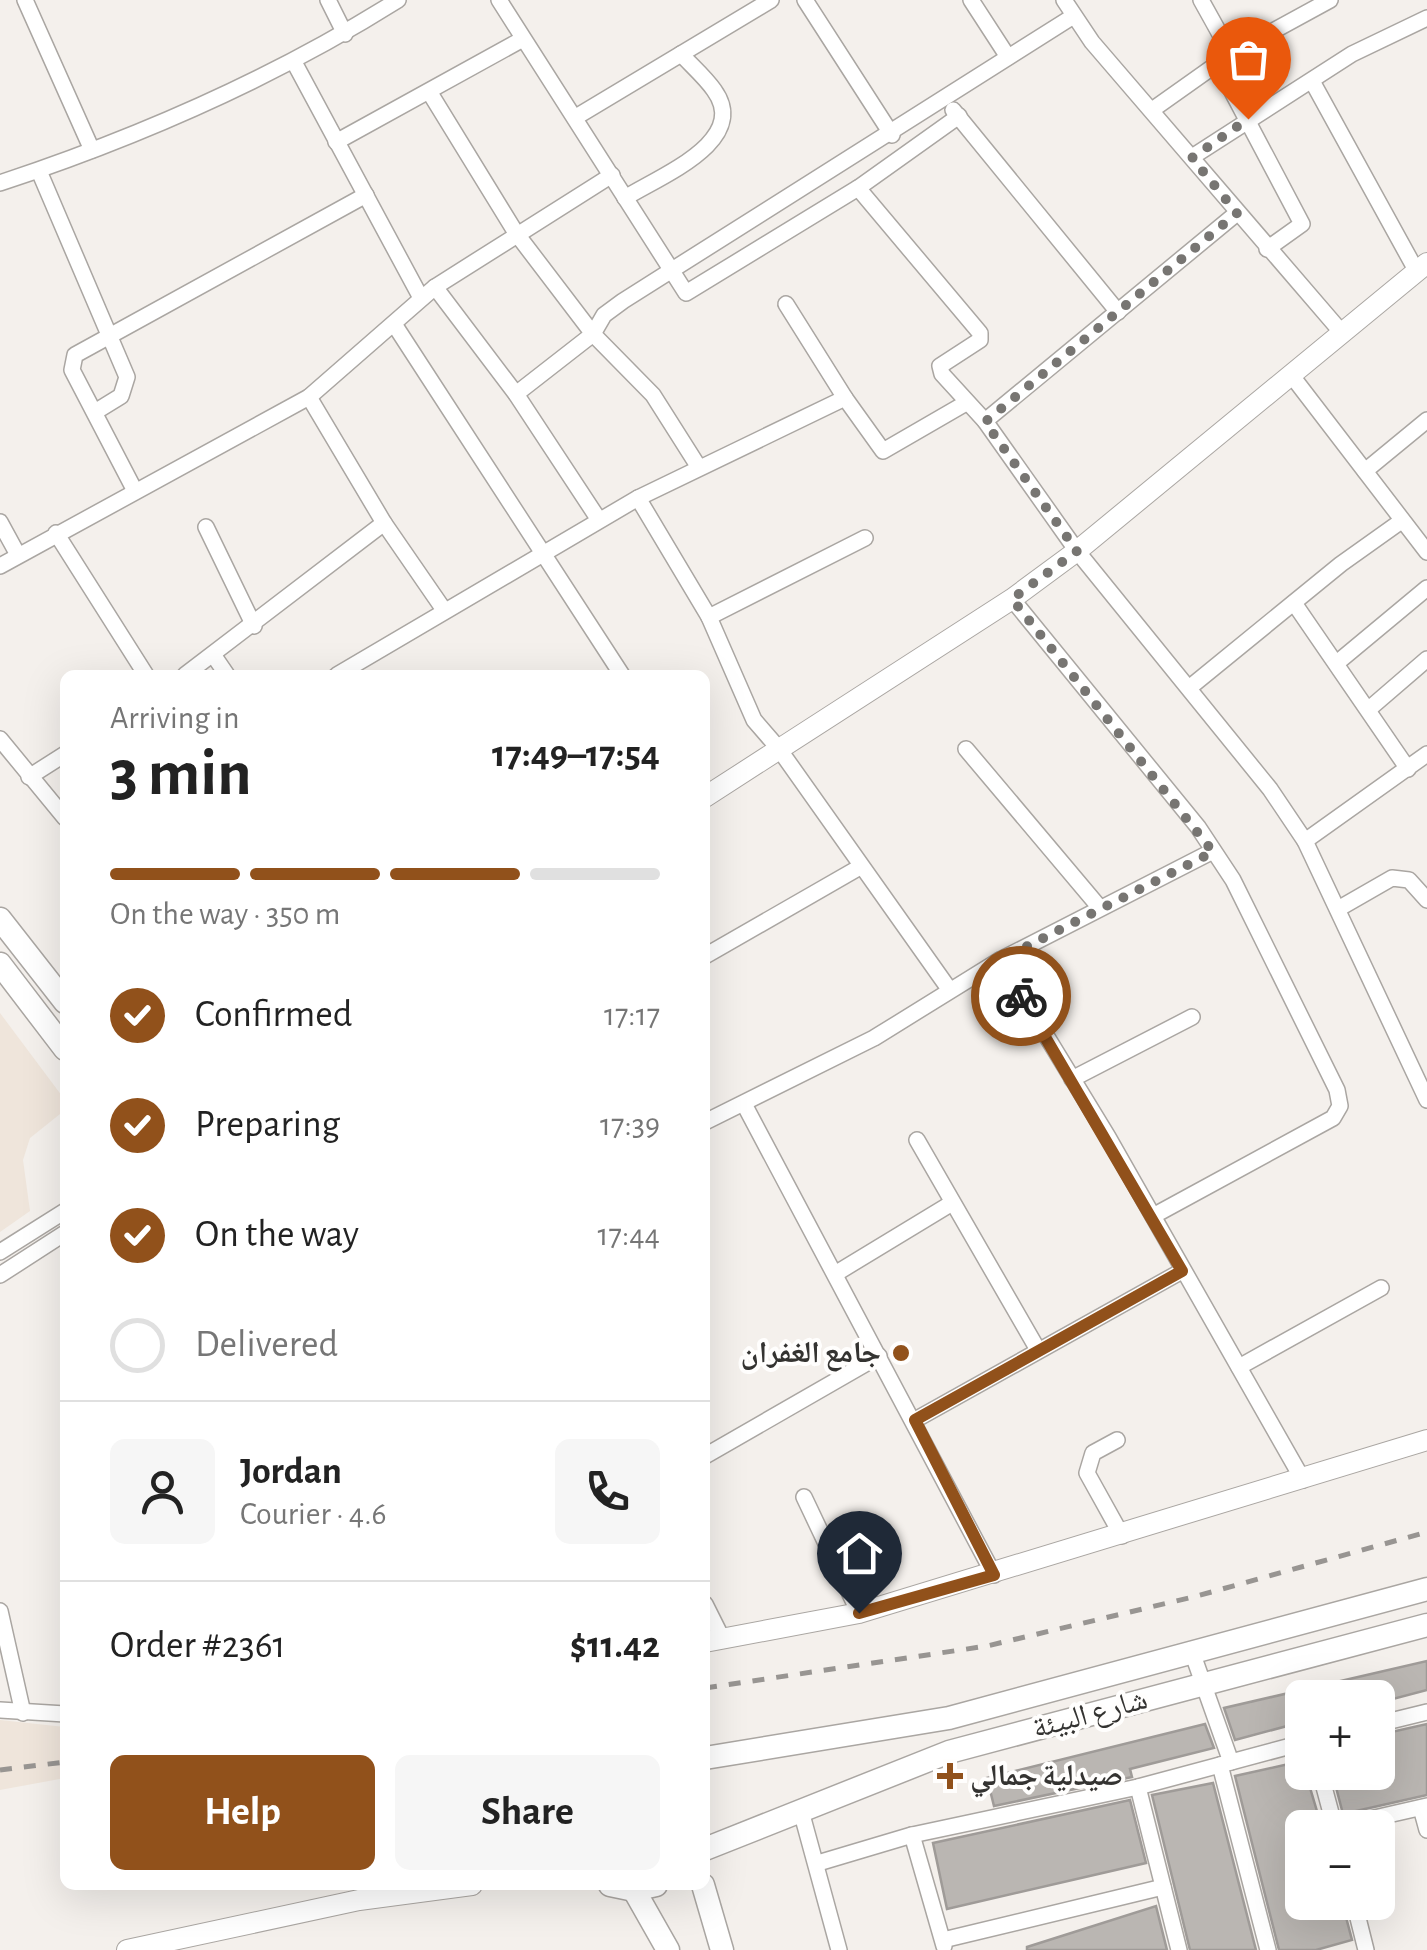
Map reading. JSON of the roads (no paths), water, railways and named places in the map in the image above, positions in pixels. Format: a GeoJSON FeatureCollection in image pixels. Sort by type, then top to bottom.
{"type":"FeatureCollection","features":[{"type":"Feature","properties":{"kind":"main road"},"geometry":{"type":"LineString","coordinates":[[0,918],[60,996]]}},
{"type":"Feature","properties":{"kind":"main road"},"geometry":{"type":"LineString","coordinates":[[0,964],[60,1042]]}},
{"type":"Feature","properties":{"kind":"main road","name":"شارع البيئة"},"geometry":{"type":"LineString","coordinates":[[710,1757],[949,1718],[1427,1589]]}},
{"type":"Feature","properties":{"kind":"main road","name":"شارع البيئة"},"geometry":{"type":"LineString","coordinates":[[710,1847],[883,1774],[949,1752],[1427,1624]]}},
{"type":"Feature","properties":{"kind":"main road"},"geometry":{"type":"LineString","coordinates":[[1234,1641],[1242,1674]]}},
{"type":"Feature","properties":{"kind":"main road"},"geometry":{"type":"LineString","coordinates":[[646,1890],[668,1950]]}},
{"type":"Feature","properties":{"kind":"main road"},"geometry":{"type":"LineString","coordinates":[[705,1890],[722,1950]]}},
{"type":"Feature","properties":{"kind":"street"},"geometry":{"type":"LineString","coordinates":[[26,0],[92,150]]}},
{"type":"Feature","properties":{"kind":"street"},"geometry":{"type":"LineString","coordinates":[[328,0],[345,34]]}},
{"type":"Feature","properties":{"kind":"street"},"geometry":{"type":"LineString","coordinates":[[0,183],[92,150],[294,62],[398,0]]}},
{"type":"Feature","properties":{"kind":"street"},"geometry":{"type":"LineString","coordinates":[[499,0],[686,293],[858,188],[959,116]]}},
{"type":"Feature","properties":{"kind":"street"},"geometry":{"type":"LineString","coordinates":[[576,117],[771,0]]}},
{"type":"Feature","properties":{"kind":"street"},"geometry":{"type":"LineString","coordinates":[[805,0],[892,135]]}},
{"type":"Feature","properties":{"kind":"street"},"geometry":{"type":"LineString","coordinates":[[971,0],[1008,57]]}},
{"type":"Feature","properties":{"kind":"street"},"geometry":{"type":"LineString","coordinates":[[1064,0],[1072,17],[1342,334]]}},
{"type":"Feature","properties":{"kind":"street"},"geometry":{"type":"LineString","coordinates":[[1201,0],[1248,119],[1302,224],[1267,248]]}},
{"type":"Feature","properties":{"kind":"street"},"geometry":{"type":"LineString","coordinates":[[1152,110],[1225,59],[1330,0]]}},
{"type":"Feature","properties":{"kind":"street"},"geometry":{"type":"LineString","coordinates":[[516,394],[593,334],[604,315],[1072,17]]}},
{"type":"Feature","properties":{"kind":"street"},"geometry":{"type":"LineString","coordinates":[[1192,158],[1352,54],[1427,18]]}},
{"type":"Feature","properties":{"kind":"street"},"geometry":{"type":"LineString","coordinates":[[336,142],[522,40]]}},
{"type":"Feature","properties":{"kind":"street"},"geometry":{"type":"LineString","coordinates":[[626,198],[709,144],[722,130],[724,112],[715,91],[681,54]]}},
{"type":"Feature","properties":{"kind":"street"},"geometry":{"type":"LineString","coordinates":[[294,62],[421,298]]}},
{"type":"Feature","properties":{"kind":"street"},"geometry":{"type":"LineString","coordinates":[[710,794],[1012,599],[1077,551],[1422,267],[1312,80]]}},
{"type":"Feature","properties":{"kind":"street"},"geometry":{"type":"LineString","coordinates":[[430,93],[516,233],[593,334],[653,395],[698,466]]}},
{"type":"Feature","properties":{"kind":"street"},"geometry":{"type":"LineString","coordinates":[[945,100],[1118,312]]}},
{"type":"Feature","properties":{"kind":"street"},"geometry":{"type":"LineString","coordinates":[[39,170],[126,383],[121,396],[95,412]]}},
{"type":"Feature","properties":{"kind":"street"},"geometry":{"type":"LineString","coordinates":[[0,566],[308,397],[435,287],[612,175]]}},
{"type":"Feature","properties":{"kind":"street"},"geometry":{"type":"LineString","coordinates":[[858,188],[980,333],[980,340],[940,370],[985,422],[1077,551],[1189,688],[1304,841],[1419,1060],[1427,1100]]}},
{"type":"Feature","properties":{"kind":"street"},"geometry":{"type":"LineString","coordinates":[[135,492],[72,363],[74,356],[366,196]]}},
{"type":"Feature","properties":{"kind":"street"},"geometry":{"type":"LineString","coordinates":[[985,422],[1237,213]]}},
{"type":"Feature","properties":{"kind":"street"},"geometry":{"type":"LineString","coordinates":[[435,287],[516,394],[599,520]]}},
{"type":"Feature","properties":{"kind":"street"},"geometry":{"type":"LineString","coordinates":[[786,304],[844,398],[884,451],[966,403]]}},
{"type":"Feature","properties":{"kind":"street"},"geometry":{"type":"LineString","coordinates":[[394,324],[619,670]]}},
{"type":"Feature","properties":{"kind":"street"},"geometry":{"type":"LineString","coordinates":[[1292,376],[1400,522],[1427,552]]}},
{"type":"Feature","properties":{"kind":"street"},"geometry":{"type":"LineString","coordinates":[[308,397],[384,523],[444,610]]}},
{"type":"Feature","properties":{"kind":"street"},"geometry":{"type":"LineString","coordinates":[[345,670],[638,498],[844,398]]}},
{"type":"Feature","properties":{"kind":"street"},"geometry":{"type":"LineString","coordinates":[[1365,471],[1427,420]]}},
{"type":"Feature","properties":{"kind":"street"},"geometry":{"type":"LineString","coordinates":[[638,498],[709,617],[754,720],[779,749],[860,868],[950,989]]}},
{"type":"Feature","properties":{"kind":"street"},"geometry":{"type":"LineString","coordinates":[[0,522],[18,555]]}},
{"type":"Feature","properties":{"kind":"street"},"geometry":{"type":"LineString","coordinates":[[1189,688],[1400,522]]}},
{"type":"Feature","properties":{"kind":"street"},"geometry":{"type":"LineString","coordinates":[[193,670],[384,523]]}},
{"type":"Feature","properties":{"kind":"street"},"geometry":{"type":"LineString","coordinates":[[206,527],[254,626]]}},
{"type":"Feature","properties":{"kind":"street"},"geometry":{"type":"LineString","coordinates":[[56,533],[143,670]]}},
{"type":"Feature","properties":{"kind":"street"},"geometry":{"type":"LineString","coordinates":[[709,617],[865,538]]}},
{"type":"Feature","properties":{"kind":"street"},"geometry":{"type":"LineString","coordinates":[[1338,662],[1427,588]]}},
{"type":"Feature","properties":{"kind":"street"},"geometry":{"type":"LineString","coordinates":[[1012,599],[1233,880],[1337,1090],[1340,1106],[1333,1118],[1153,1216]]}},
{"type":"Feature","properties":{"kind":"street"},"geometry":{"type":"LineString","coordinates":[[1294,603],[1408,769]]}},
{"type":"Feature","properties":{"kind":"street"},"geometry":{"type":"LineString","coordinates":[[214,656],[224,670]]}},
{"type":"Feature","properties":{"kind":"street"},"geometry":{"type":"LineString","coordinates":[[1369,708],[1427,660]]}},
{"type":"Feature","properties":{"kind":"street"},"geometry":{"type":"LineString","coordinates":[[0,739],[60,812]]}},
{"type":"Feature","properties":{"kind":"street"},"geometry":{"type":"LineString","coordinates":[[966,749],[1100,908]]}},
{"type":"Feature","properties":{"kind":"street"},"geometry":{"type":"LineString","coordinates":[[1304,841],[1427,754]]}},
{"type":"Feature","properties":{"kind":"street"},"geometry":{"type":"LineString","coordinates":[[29,777],[60,757]]}},
{"type":"Feature","properties":{"kind":"street"},"geometry":{"type":"LineString","coordinates":[[710,1120],[874,1038],[1000,960],[1213,852]]}},
{"type":"Feature","properties":{"kind":"street"},"geometry":{"type":"LineString","coordinates":[[710,953],[860,868]]}},
{"type":"Feature","properties":{"kind":"street"},"geometry":{"type":"LineString","coordinates":[[1338,909],[1392,878],[1408,880],[1427,900]]}},
{"type":"Feature","properties":{"kind":"street"},"geometry":{"type":"LineString","coordinates":[[1000,960],[1153,1216],[1303,1480]]}},
{"type":"Feature","properties":{"kind":"street"},"geometry":{"type":"LineString","coordinates":[[1072,1079],[1192,1016]]}},
{"type":"Feature","properties":{"kind":"street"},"geometry":{"type":"LineString","coordinates":[[744,1104],[994,1575]]}},
{"type":"Feature","properties":{"kind":"street"},"geometry":{"type":"LineString","coordinates":[[918,1140],[1038,1350]]}},
{"type":"Feature","properties":{"kind":"street"},"geometry":{"type":"LineString","coordinates":[[835,1274],[952,1203]]}},
{"type":"Feature","properties":{"kind":"street"},"geometry":{"type":"LineString","coordinates":[[0,1252],[60,1214]]}},
{"type":"Feature","properties":{"kind":"street"},"geometry":{"type":"LineString","coordinates":[[0,1275],[60,1236]]}},
{"type":"Feature","properties":{"kind":"street"},"geometry":{"type":"LineString","coordinates":[[915,1420],[1182,1271]]}},
{"type":"Feature","properties":{"kind":"street"},"geometry":{"type":"LineString","coordinates":[[1240,1367],[1381,1288]]}},
{"type":"Feature","properties":{"kind":"street"},"geometry":{"type":"LineString","coordinates":[[710,1453],[878,1356]]}},
{"type":"Feature","properties":{"kind":"street"},"geometry":{"type":"LineString","coordinates":[[1116,1440],[1092,1454],[1087,1473],[1122,1536]]}},
{"type":"Feature","properties":{"kind":"street"},"geometry":{"type":"LineString","coordinates":[[714,1641],[859,1613],[994,1575],[1427,1440]]}},
{"type":"Feature","properties":{"kind":"street"},"geometry":{"type":"LineString","coordinates":[[804,1497],[859,1613]]}},
{"type":"Feature","properties":{"kind":"street"},"geometry":{"type":"LineString","coordinates":[[0,1611],[23,1712]]}},
{"type":"Feature","properties":{"kind":"street"},"geometry":{"type":"LineString","coordinates":[[1192,1652],[1226,1763],[1268,1950]]}},
{"type":"Feature","properties":{"kind":"street"},"geometry":{"type":"LineString","coordinates":[[0,1710],[60,1714]]}},
{"type":"Feature","properties":{"kind":"street"},"geometry":{"type":"LineString","coordinates":[[1395,1720],[1427,1712]]}},
{"type":"Feature","properties":{"kind":"street"},"geometry":{"type":"LineString","coordinates":[[818,1862],[912,1835],[1138,1787],[1285,1747]]}},
{"type":"Feature","properties":{"kind":"street"},"geometry":{"type":"LineString","coordinates":[[1138,1787],[1179,1950]]}},
{"type":"Feature","properties":{"kind":"street"},"geometry":{"type":"LineString","coordinates":[[1395,1814],[1424,1807],[1427,1830]]}},
{"type":"Feature","properties":{"kind":"street"},"geometry":{"type":"LineString","coordinates":[[801,1811],[839,1950]]}},
{"type":"Feature","properties":{"kind":"street"},"geometry":{"type":"LineString","coordinates":[[912,1835],[944,1945],[1163,1887]]}},
{"type":"Feature","properties":{"kind":"street"},"geometry":{"type":"LineString","coordinates":[[360,1900],[383,1890]]}},
{"type":"Feature","properties":{"kind":"street"},"geometry":{"type":"LineString","coordinates":[[127,1950],[360,1900],[435,1890]]}},
{"type":"Feature","properties":{"kind":"street"},"geometry":{"type":"LineString","coordinates":[[1358,1920],[1366,1950]]}},
{"type":"Feature","properties":{"kind":"railway"},"geometry":{"type":"LineString","coordinates":[[710,1687],[987,1646],[1197,1596],[1427,1532]]}},
{"type":"Feature","properties":{"kind":"railway"},"geometry":{"type":"LineString","coordinates":[[0,1770],[60,1763]]}},
{"type":"Feature","properties":{"kind":"place","name":"جامع الغفران"},"geometry":{"type":"Point","coordinates":[901,1353]}},
{"type":"Feature","properties":{"kind":"place","name":"صيدلية جمالي"},"geometry":{"type":"Point","coordinates":[950,1776]}}]}
